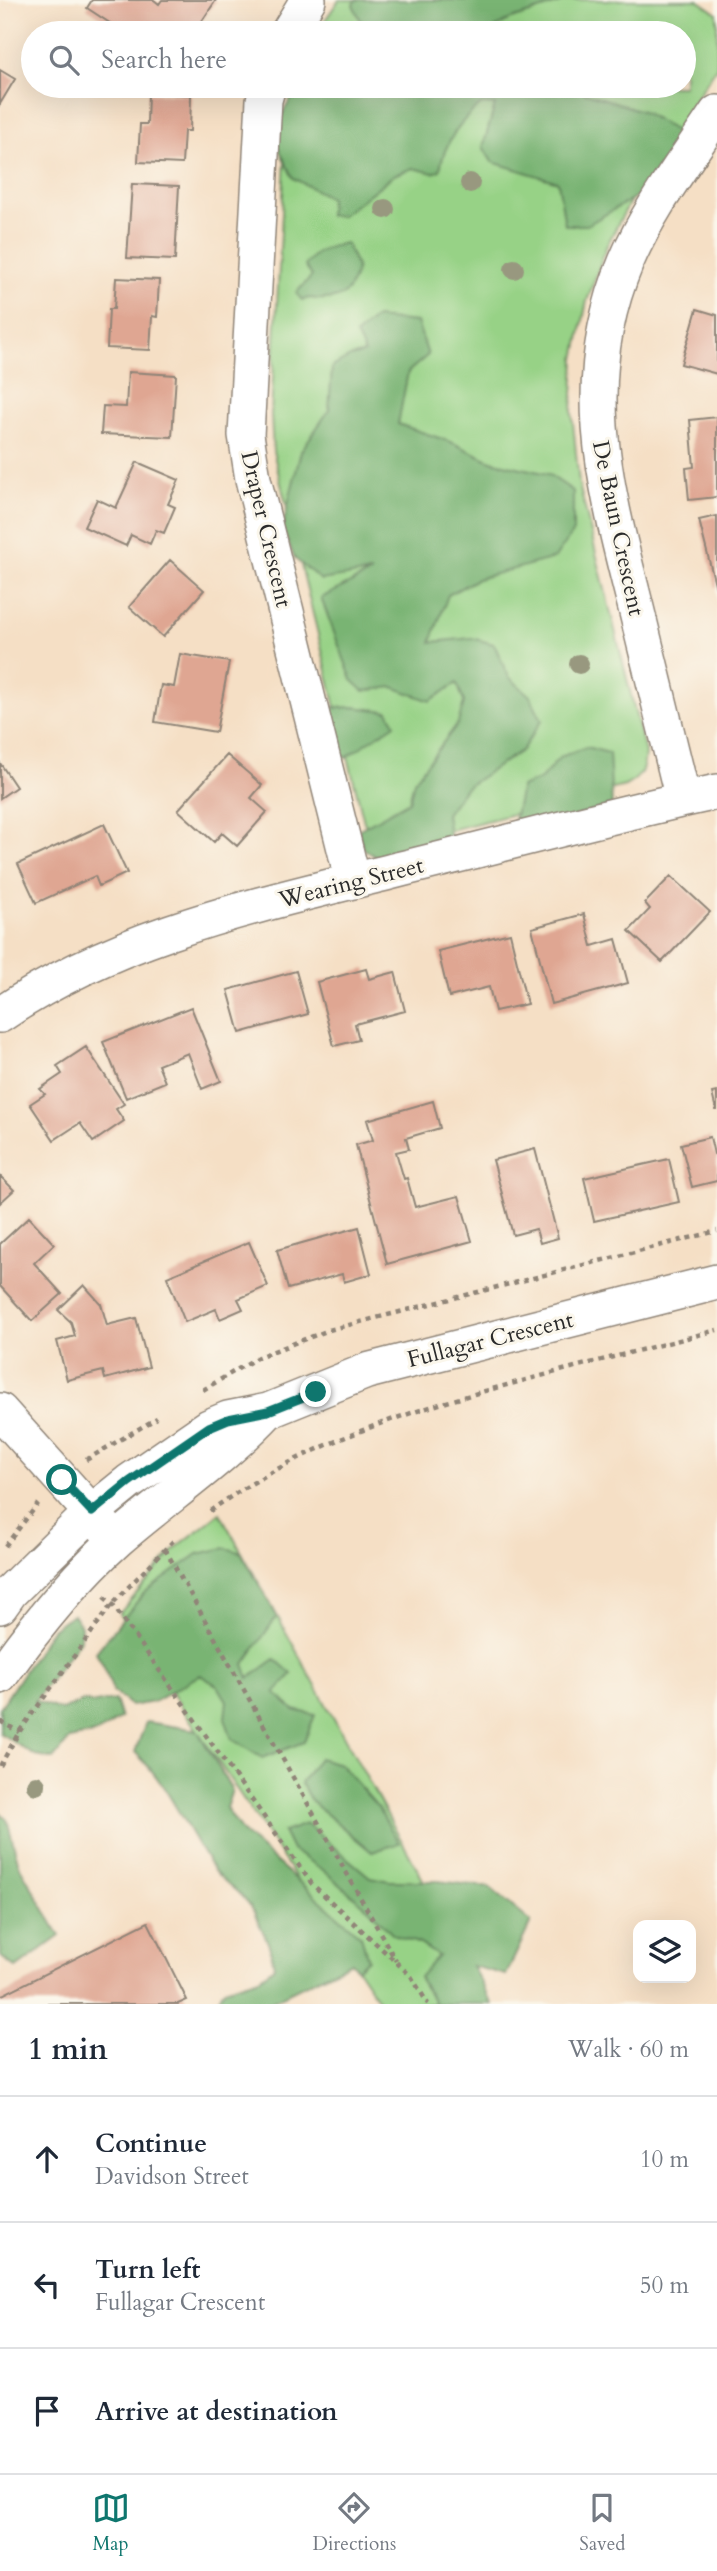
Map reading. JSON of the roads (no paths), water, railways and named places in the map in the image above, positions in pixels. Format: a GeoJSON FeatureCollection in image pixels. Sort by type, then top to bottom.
{"type":"FeatureCollection","features":[{"type":"Feature","properties":{"kind":"street"},"geometry":{"type":"LineString","coordinates":[[295,21],[308,0]]}},
{"type":"Feature","properties":{"kind":"street","name":"Draper Crescent"},"geometry":{"type":"LineString","coordinates":[[265,98],[246,435],[253,479],[353,881]]}},
{"type":"Feature","properties":{"kind":"street","name":"De Baun Crescent"},"geometry":{"type":"LineString","coordinates":[[684,799],[608,497],[598,427],[600,357],[606,324],[626,261],[656,206],[717,113]]}},
{"type":"Feature","properties":{"kind":"street","name":"Wearing Street"},"geometry":{"type":"LineString","coordinates":[[6,999],[57,980],[142,940],[232,911],[717,792]]}},
{"type":"Feature","properties":{"kind":"street","name":"Fullagar Crescent"},"geometry":{"type":"LineString","coordinates":[[0,1606],[10,1592],[92,1512],[129,1482],[209,1427],[228,1419],[268,1411],[367,1371],[717,1282]]}},
{"type":"Feature","properties":{"kind":"street"},"geometry":{"type":"LineString","coordinates":[[0,1410],[117,1540]]}},
{"type":"Feature","properties":{"kind":"street","name":"Fullagar Crescent"},"geometry":{"type":"LineString","coordinates":[[0,1676],[42,1616],[117,1540],[247,1434],[268,1411]]}}]}
